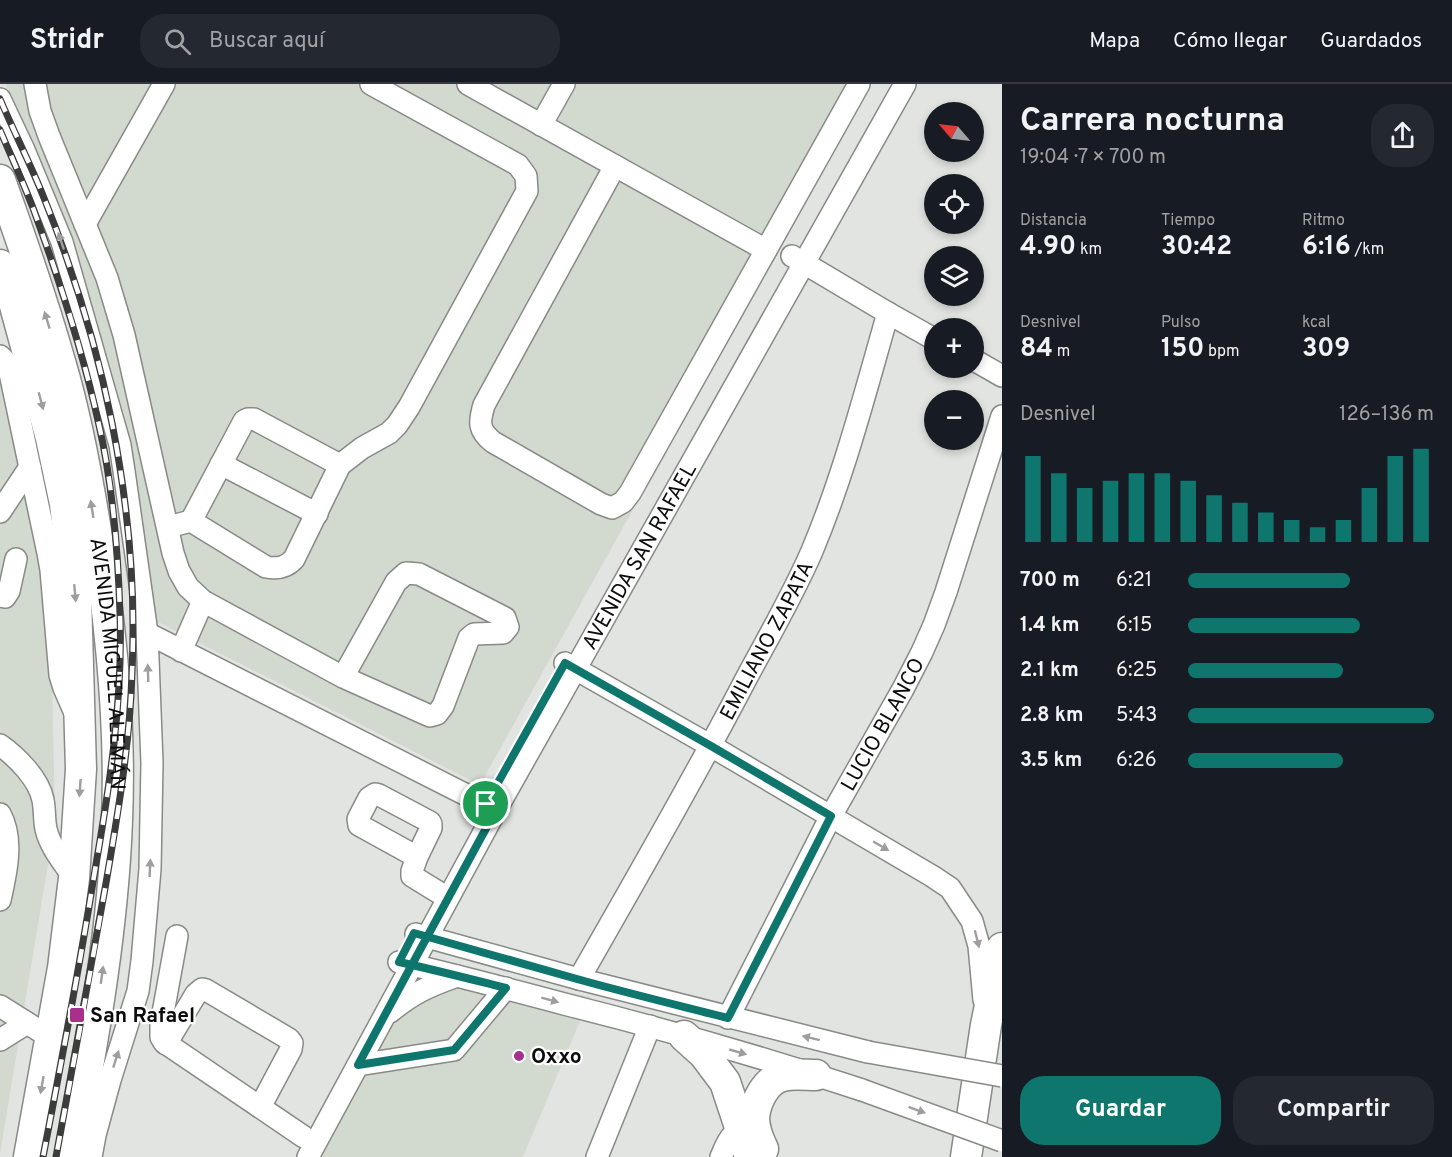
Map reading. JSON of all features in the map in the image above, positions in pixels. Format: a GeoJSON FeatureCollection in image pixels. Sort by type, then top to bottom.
{"type":"FeatureCollection","features":[{"type":"Feature","properties":{"kind":"highway","name":"AVENIDA MIGUEL ALEMÁN"},"geometry":{"type":"LineString","coordinates":[[0,180],[62,366],[83,452],[113,661],[118,750],[117,820],[111,912],[95,1030],[72,1157]]}},
{"type":"Feature","properties":{"kind":"highway","name":"AVENIDA MIGUEL ALEMÁN"},"geometry":{"type":"LineString","coordinates":[[0,265],[11,291],[51,438],[65,504],[76,597],[81,770],[74,878],[63,968],[39,1031],[29,1157]]}},
{"type":"Feature","properties":{"kind":"highway"},"geometry":{"type":"LineString","coordinates":[[966,1157],[986,1025],[1002,948]]}},
{"type":"Feature","properties":{"kind":"highway"},"geometry":{"type":"LineString","coordinates":[[93,1146],[95,1030]]}},
{"type":"Feature","properties":{"kind":"highway"},"geometry":{"type":"LineString","coordinates":[[684,1036],[704,1054],[725,1082],[754,1146]]}},
{"type":"Feature","properties":{"kind":"highway"},"geometry":{"type":"LineString","coordinates":[[754,1146],[754,1117],[760,1097],[769,1083],[782,1076],[816,1075]]}},
{"type":"Feature","properties":{"kind":"highway"},"geometry":{"type":"LineString","coordinates":[[957,1157],[973,1116]]}},
{"type":"Feature","properties":{"kind":"street"},"geometry":{"type":"LineString","coordinates":[[35,84],[40,111],[107,278],[118,313],[173,553],[188,587],[203,601],[343,677],[429,716],[438,714],[443,706],[469,638],[474,634],[503,633],[508,627],[505,618],[419,574],[406,573],[396,582],[343,677]]}},
{"type":"Feature","properties":{"kind":"street"},"geometry":{"type":"LineString","coordinates":[[85,224],[164,84]]}},
{"type":"Feature","properties":{"kind":"street"},"geometry":{"type":"LineString","coordinates":[[168,527],[191,521],[266,567],[275,569],[289,565],[340,465],[398,425],[527,191],[526,176],[518,165],[371,84]]}},
{"type":"Feature","properties":{"kind":"street"},"geometry":{"type":"LineString","coordinates":[[468,84],[766,250]]}},
{"type":"Feature","properties":{"kind":"street"},"geometry":{"type":"LineString","coordinates":[[541,125],[564,84]]}},
{"type":"Feature","properties":{"kind":"street"},"geometry":{"type":"LineString","coordinates":[[615,166],[484,405],[480,425],[482,432],[493,442],[601,504],[612,508],[627,498],[859,84]]}},
{"type":"Feature","properties":{"kind":"street","name":"AVENIDA SAN RAFAEL"},"geometry":{"type":"LineString","coordinates":[[306,1147],[491,807],[798,259],[888,84]]}},
{"type":"Feature","properties":{"kind":"street","name":"AVENIDA SAN RAFAEL"},"geometry":{"type":"LineString","coordinates":[[798,259],[905,84]]}},
{"type":"Feature","properties":{"kind":"street"},"geometry":{"type":"LineString","coordinates":[[0,99],[62,242],[115,427],[124,471],[147,633],[152,812],[150,869],[142,961],[138,990],[110,1080],[93,1146]]}},
{"type":"Feature","properties":{"kind":"street"},"geometry":{"type":"LineString","coordinates":[[798,259],[924,333]]}},
{"type":"Feature","properties":{"kind":"street","name":"EMILIANO ZAPATA"},"geometry":{"type":"LineString","coordinates":[[579,979],[711,746],[811,552],[849,445],[888,313]]}},
{"type":"Feature","properties":{"kind":"street"},"geometry":{"type":"LineString","coordinates":[[0,356],[7,364],[51,570],[60,675],[66,695],[80,724]]}},
{"type":"Feature","properties":{"kind":"street"},"geometry":{"type":"LineString","coordinates":[[984,366],[1002,376]]}},
{"type":"Feature","properties":{"kind":"street"},"geometry":{"type":"LineString","coordinates":[[0,405],[19,416]]}},
{"type":"Feature","properties":{"kind":"street","name":"LUCIO BLANCO"},"geometry":{"type":"LineString","coordinates":[[728,1018],[831,816],[903,689],[934,625],[1002,416]]}},
{"type":"Feature","properties":{"kind":"street"},"geometry":{"type":"LineString","coordinates":[[191,521],[244,421],[249,419],[254,419],[340,465]]}},
{"type":"Feature","properties":{"kind":"street"},"geometry":{"type":"LineString","coordinates":[[221,465],[316,514]]}},
{"type":"Feature","properties":{"kind":"street"},"geometry":{"type":"LineString","coordinates":[[0,512],[30,467]]}},
{"type":"Feature","properties":{"kind":"street"},"geometry":{"type":"LineString","coordinates":[[0,596],[4,597],[9,591],[16,559]]}},
{"type":"Feature","properties":{"kind":"street"},"geometry":{"type":"LineString","coordinates":[[181,651],[203,601]]}},
{"type":"Feature","properties":{"kind":"street"},"geometry":{"type":"LineString","coordinates":[[147,633],[491,807]]}},
{"type":"Feature","properties":{"kind":"street"},"geometry":{"type":"LineString","coordinates":[[570,666],[831,816],[950,888],[972,921],[976,932],[986,1025]]}},
{"type":"Feature","properties":{"kind":"street"},"geometry":{"type":"LineString","coordinates":[[0,745],[23,765],[40,790],[44,801],[46,830],[54,849],[74,878]]}},
{"type":"Feature","properties":{"kind":"street"},"geometry":{"type":"LineString","coordinates":[[0,814],[8,844],[6,875],[0,900]]}},
{"type":"Feature","properties":{"kind":"street"},"geometry":{"type":"LineString","coordinates":[[417,857],[412,876],[445,893],[460,946]]}},
{"type":"Feature","properties":{"kind":"street"},"geometry":{"type":"LineString","coordinates":[[421,935],[728,1018],[868,1052],[1002,1076]]}},
{"type":"Feature","properties":{"kind":"street"},"geometry":{"type":"LineString","coordinates":[[177,936],[161,1024],[161,1037],[166,1044],[260,1107],[306,1147]]}},
{"type":"Feature","properties":{"kind":"street"},"geometry":{"type":"LineString","coordinates":[[405,963],[650,1026],[816,1075],[1002,1141]]}},
{"type":"Feature","properties":{"kind":"street","name":"AVENIDA SAN RAFAEL"},"geometry":{"type":"LineString","coordinates":[[292,1157],[306,1147],[358,1065],[383,1018],[405,963]]}},
{"type":"Feature","properties":{"kind":"street"},"geometry":{"type":"LineString","coordinates":[[383,1018],[423,989],[457,976]]}},
{"type":"Feature","properties":{"kind":"street"},"geometry":{"type":"LineString","coordinates":[[358,1065],[454,1050],[506,988]]}},
{"type":"Feature","properties":{"kind":"street"},"geometry":{"type":"LineString","coordinates":[[166,1044],[196,994],[202,989],[289,1039],[292,1043],[291,1049],[260,1107]]}},
{"type":"Feature","properties":{"kind":"street"},"geometry":{"type":"LineString","coordinates":[[0,1006],[39,1031]]}},
{"type":"Feature","properties":{"kind":"street"},"geometry":{"type":"LineString","coordinates":[[597,1157],[650,1026]]}},
{"type":"Feature","properties":{"kind":"street"},"geometry":{"type":"LineString","coordinates":[[0,1040],[39,1031]]}},
{"type":"Feature","properties":{"kind":"street"},"geometry":{"type":"LineString","coordinates":[[721,1157],[731,1137],[754,1146]]}},
{"type":"Feature","properties":{"kind":"shaded area"},"geometry":{"type":"Polygon","coordinates":[[[6,84],[869,84],[480,785],[152,619],[124,413],[6,84]]]}},
{"type":"Feature","properties":{"kind":"shaded area"},"geometry":{"type":"Polygon","coordinates":[[[0,359],[50,573],[55,822],[0,1154],[0,359]]]}},
{"type":"Feature","properties":{"kind":"shaded area"},"geometry":{"type":"Polygon","coordinates":[[[428,960],[590,997],[523,1157],[320,1157],[428,960]]]}},
{"type":"Feature","properties":{"kind":"railway"},"geometry":{"type":"LineString","coordinates":[[0,99],[55,225],[92,337],[118,454],[132,578],[132,672],[123,778],[56,1157]]}},
{"type":"Feature","properties":{"kind":"railway"},"geometry":{"type":"LineString","coordinates":[[0,130],[43,235],[86,370],[108,471],[119,590],[119,680],[110,779],[43,1157]]}},
{"type":"Feature","properties":{"kind":"place","name":"San Rafael"},"geometry":{"type":"Point","coordinates":[77,1015]}},
{"type":"Feature","properties":{"kind":"place","name":"Oxxo"},"geometry":{"type":"Point","coordinates":[519,1056]}},
{"type":"Feature","properties":{"kind":"route"},"geometry":{"type":"LineString","coordinates":[[486,804],[496,810],[451,894],[427,937],[412,965],[408,972],[358,1065],[454,1050],[506,988],[412,965],[399,962],[414,933],[427,937],[579,979],[728,1018],[831,816],[565,663],[486,804]]}}]}
